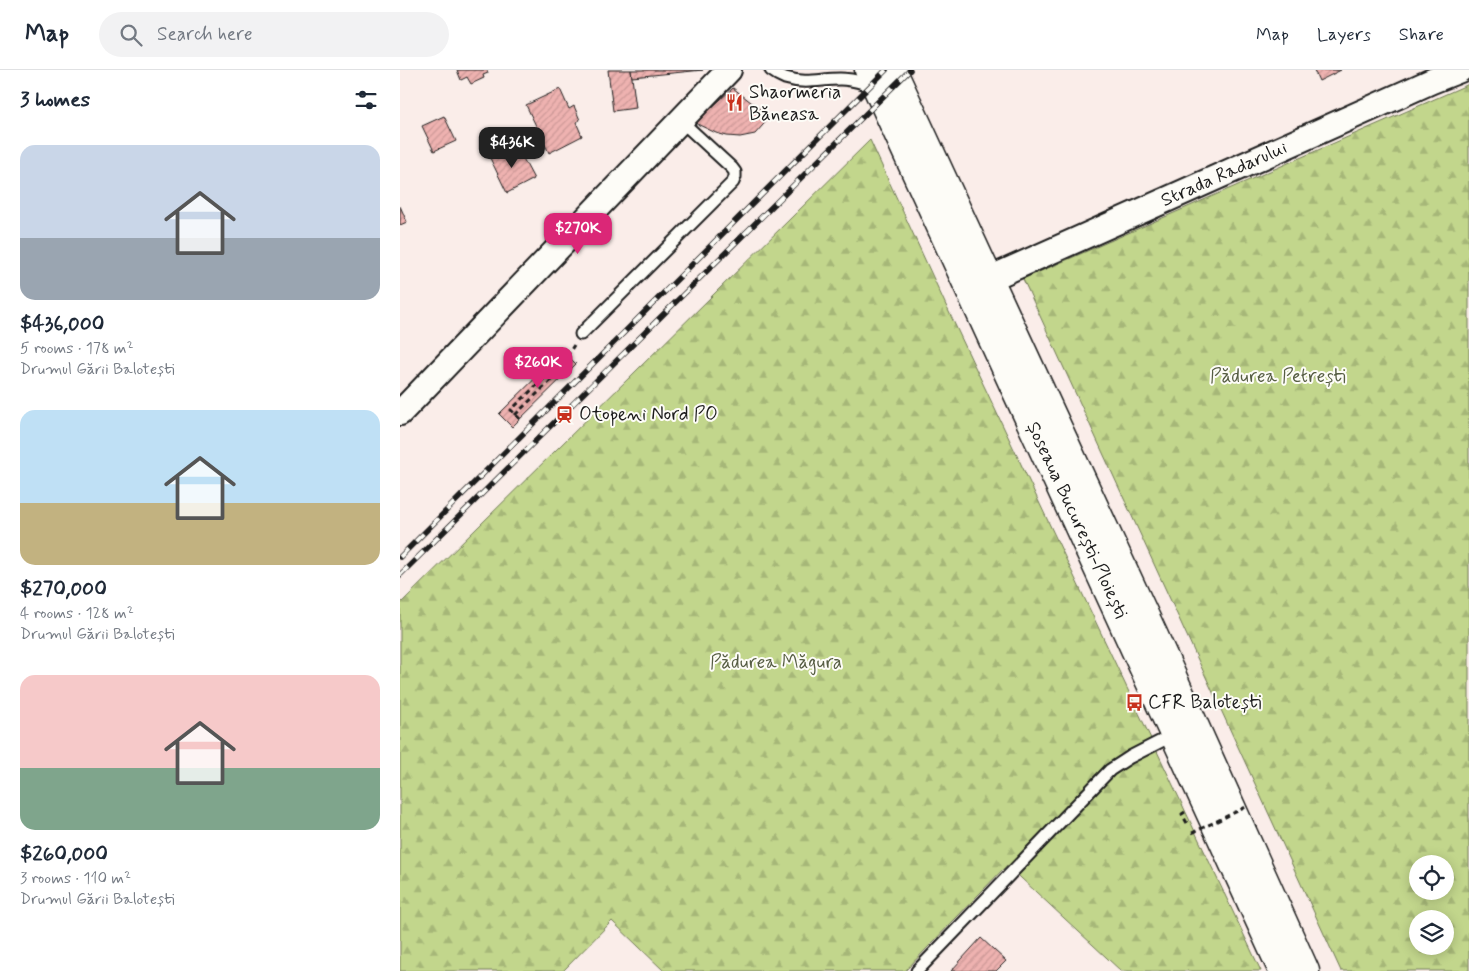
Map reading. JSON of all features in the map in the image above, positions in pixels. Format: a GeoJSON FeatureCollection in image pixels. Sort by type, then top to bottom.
{"type":"FeatureCollection","features":[{"type":"Feature","properties":{"kind":"highway","name":"Șoseaua București-Ploiești"},"geometry":{"type":"LineString","coordinates":[[880,77],[989,279],[1185,730],[1283,971]]}},
{"type":"Feature","properties":{"kind":"highway","name":"Șoseaua București-Ploiești"},"geometry":{"type":"LineString","coordinates":[[880,77],[923,185],[1185,730],[1305,971]]}},
{"type":"Feature","properties":{"kind":"highway"},"geometry":{"type":"LineString","coordinates":[[923,185],[935,190],[974,269],[989,279]]}},
{"type":"Feature","properties":{"kind":"street","name":"Strada Radarului"},"geometry":{"type":"LineString","coordinates":[[989,279],[1429,75],[1460,70]]}},
{"type":"Feature","properties":{"kind":"street"},"geometry":{"type":"LineString","coordinates":[[400,412],[680,120],[719,75]]}},
{"type":"Feature","properties":{"kind":"lane"},"geometry":{"type":"LineString","coordinates":[[771,70],[783,77],[804,80],[837,74],[851,75],[865,82],[880,77]]}},
{"type":"Feature","properties":{"kind":"lane"},"geometry":{"type":"LineString","coordinates":[[792,79],[800,70]]}},
{"type":"Feature","properties":{"kind":"lane"},"geometry":{"type":"LineString","coordinates":[[581,334],[735,177],[735,172],[732,168],[680,120]]}},
{"type":"Feature","properties":{"kind":"lane"},"geometry":{"type":"LineString","coordinates":[[918,971],[1110,770],[1185,730]]}},
{"type":"Feature","properties":{"kind":"path"},"geometry":{"type":"LineString","coordinates":[[515,415],[568,364],[567,356],[511,410],[515,415],[520,419]]}},
{"type":"Feature","properties":{"kind":"path"},"geometry":{"type":"LineString","coordinates":[[1192,832],[1248,806]]}},
{"type":"Feature","properties":{"kind":"green space","name":"Pădurea Petrești"},"geometry":{"type":"Polygon","coordinates":[[[1469,84],[1469,971],[1341,971],[1023,279],[1469,84]]]}},
{"type":"Feature","properties":{"kind":"green space","name":"Pădurea Măgura"},"geometry":{"type":"Polygon","coordinates":[[[870,140],[949,312],[1261,971],[1121,971],[1007,865],[905,971],[664,971],[612,921],[563,971],[400,971],[400,604],[870,140]]]}},
{"type":"Feature","properties":{"kind":"building"},"geometry":{"type":"Polygon","coordinates":[[[457,70],[487,70],[488,73],[483,75],[484,78],[471,84],[467,77],[461,80],[457,70]]]}},
{"type":"Feature","properties":{"kind":"building"},"geometry":{"type":"Polygon","coordinates":[[[608,70],[631,70],[636,108],[613,111],[608,70]]]}},
{"type":"Feature","properties":{"kind":"building"},"geometry":{"type":"Polygon","coordinates":[[[631,70],[703,70],[632,77],[631,70]]]}},
{"type":"Feature","properties":{"kind":"building"},"geometry":{"type":"Polygon","coordinates":[[[1314,70],[1341,70],[1319,81],[1314,70]]]}},
{"type":"Feature","properties":{"kind":"building","name":"Shaormeria Băneasa"},"geometry":{"type":"Polygon","coordinates":[[[733,88],[770,117],[755,134],[740,137],[727,136],[695,123],[733,88]]]}},
{"type":"Feature","properties":{"kind":"building"},"geometry":{"type":"Polygon","coordinates":[[[560,89],[569,109],[574,106],[580,120],[576,122],[582,136],[549,153],[526,105],[560,89]]]}},
{"type":"Feature","properties":{"kind":"building"},"geometry":{"type":"Polygon","coordinates":[[[444,116],[456,141],[434,151],[422,126],[444,116]]]}},
{"type":"Feature","properties":{"kind":"building"},"geometry":{"type":"Polygon","coordinates":[[[516,145],[534,179],[507,193],[490,158],[516,145]]]}},
{"type":"Feature","properties":{"kind":"building"},"geometry":{"type":"Polygon","coordinates":[[[400,206],[407,222],[400,225],[400,206]]]}},
{"type":"Feature","properties":{"kind":"building","name":"Otopeni Nord PO"},"geometry":{"type":"Polygon","coordinates":[[[563,351],[576,364],[512,427],[499,414],[563,351]]]}},
{"type":"Feature","properties":{"kind":"building"},"geometry":{"type":"Polygon","coordinates":[[[981,938],[1006,961],[996,971],[951,971],[981,938]]]}},
{"type":"Feature","properties":{"kind":"railway"},"geometry":{"type":"LineString","coordinates":[[400,557],[886,70]]}},
{"type":"Feature","properties":{"kind":"railway"},"geometry":{"type":"LineString","coordinates":[[400,575],[910,70]]}},
{"type":"Feature","properties":{"kind":"place","name":"Shaormeria Băneasa"},"geometry":{"type":"Point","coordinates":[735,103]}},
{"type":"Feature","properties":{"kind":"place","name":"Otopeni Nord PO"},"geometry":{"type":"Point","coordinates":[565,414]}},
{"type":"Feature","properties":{"kind":"place","name":"CFR Balotești"},"geometry":{"type":"Point","coordinates":[1134,702]}}]}
